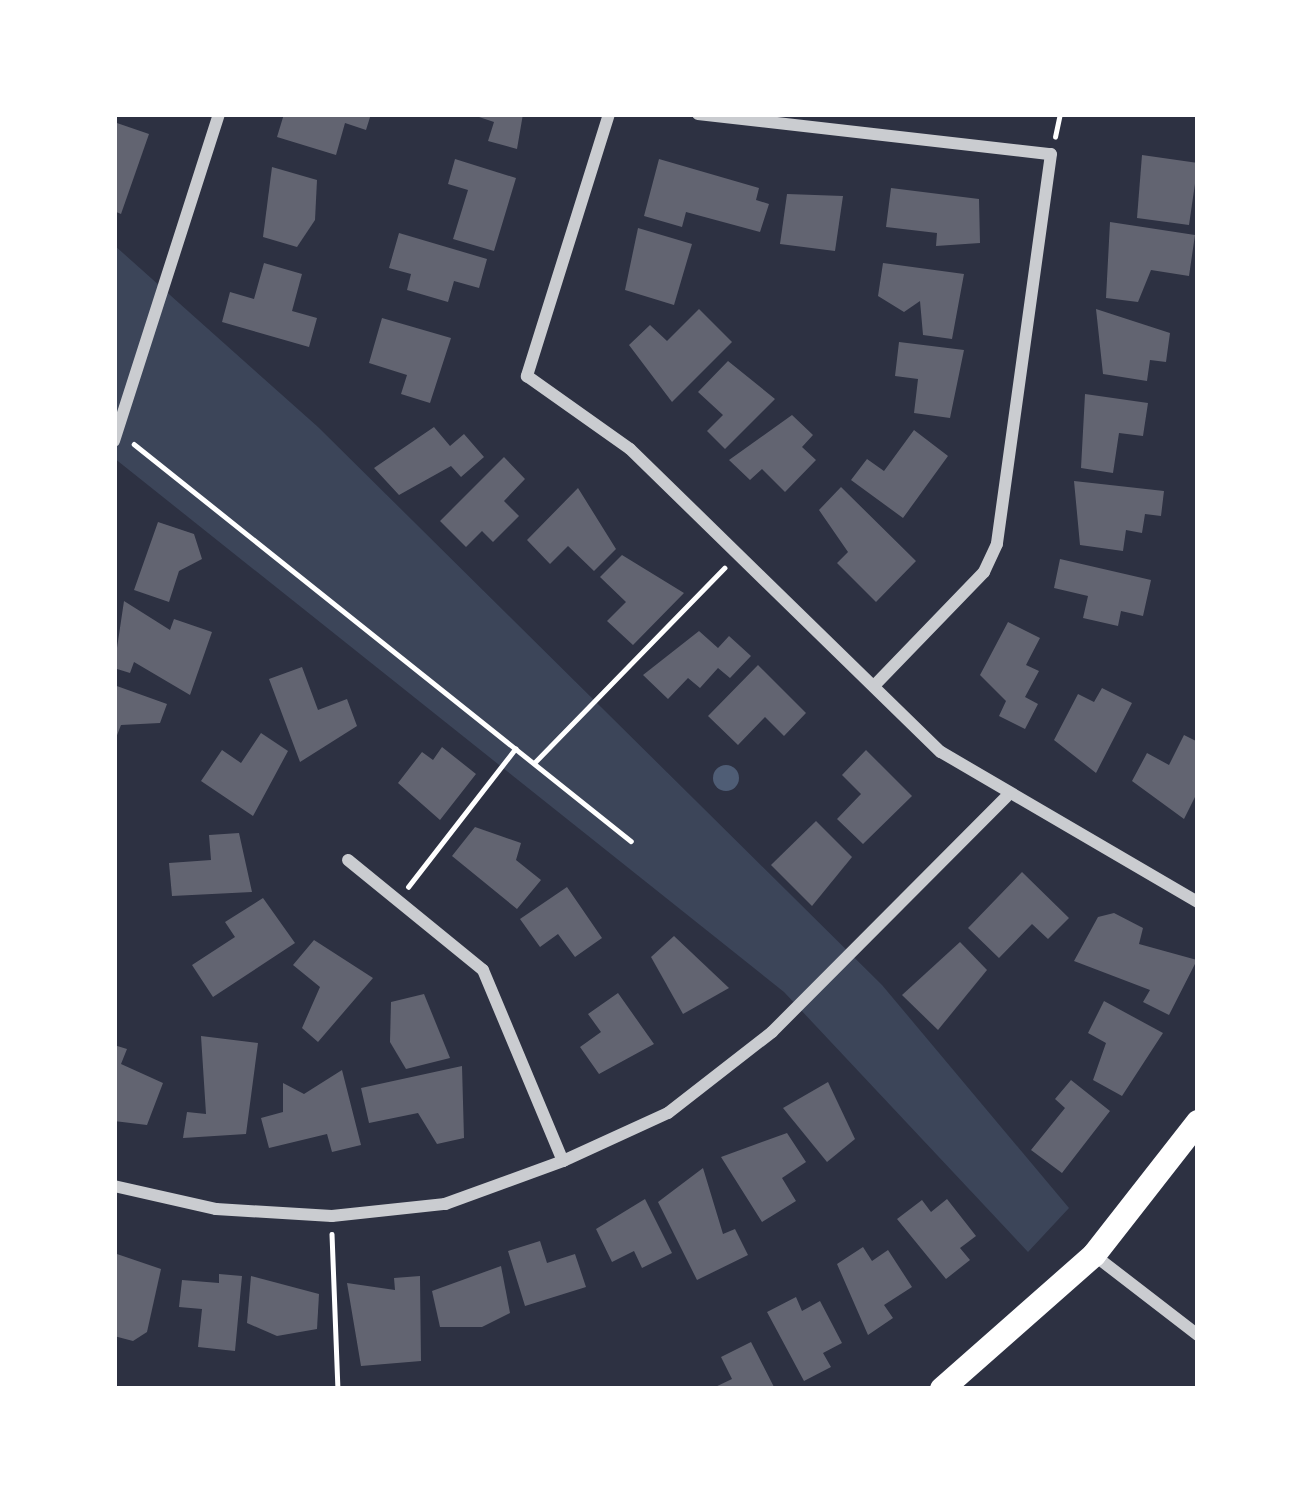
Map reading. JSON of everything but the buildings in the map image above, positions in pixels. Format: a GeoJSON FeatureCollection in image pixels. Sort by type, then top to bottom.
{"type":"FeatureCollection","features":[{"type":"Feature","properties":{"kind":"main road"},"geometry":{"type":"LineString","coordinates":[[943,1389],[1094,1256],[1198,1122]]}},
{"type":"Feature","properties":{"kind":"street"},"geometry":{"type":"LineString","coordinates":[[116,436],[219,114]]}},
{"type":"Feature","properties":{"kind":"street"},"geometry":{"type":"LineString","coordinates":[[609,114],[527,376],[630,448],[874,686],[1006,797],[1198,902]]}},
{"type":"Feature","properties":{"kind":"street"},"geometry":{"type":"LineString","coordinates":[[698,114],[1051,154],[997,544],[984,572],[874,686]]}},
{"type":"Feature","properties":{"kind":"street"},"geometry":{"type":"LineString","coordinates":[[114,1186],[216,1209],[332,1216],[445,1204],[563,1161],[668,1113],[772,1033],[1006,797]]}},
{"type":"Feature","properties":{"kind":"street"},"geometry":{"type":"LineString","coordinates":[[348,860],[401,896],[492,986],[563,1161]]}},
{"type":"Feature","properties":{"kind":"street"},"geometry":{"type":"LineString","coordinates":[[1094,1256],[1198,1335]]}},
{"type":"Feature","properties":{"kind":"path"},"geometry":{"type":"LineString","coordinates":[[116,436],[631,842]]}},
{"type":"Feature","properties":{"kind":"path"},"geometry":{"type":"LineString","coordinates":[[533,764],[737,556]]}},
{"type":"Feature","properties":{"kind":"path"},"geometry":{"type":"LineString","coordinates":[[401,896],[516,748]]}},
{"type":"Feature","properties":{"kind":"path"},"geometry":{"type":"LineString","coordinates":[[332,1216],[338,1389]]}},
{"type":"Feature","properties":{"kind":"shaded area"},"geometry":{"type":"Polygon","coordinates":[[[114,245],[318,427],[882,985],[1069,1208],[1028,1252],[784,992],[114,458],[114,245]]]}},
{"type":"Feature","properties":{"kind":"shaded area"},"geometry":{"type":"Polygon","coordinates":[[[726,765],[739,778],[726,791],[713,778],[726,765]]]}}]}
